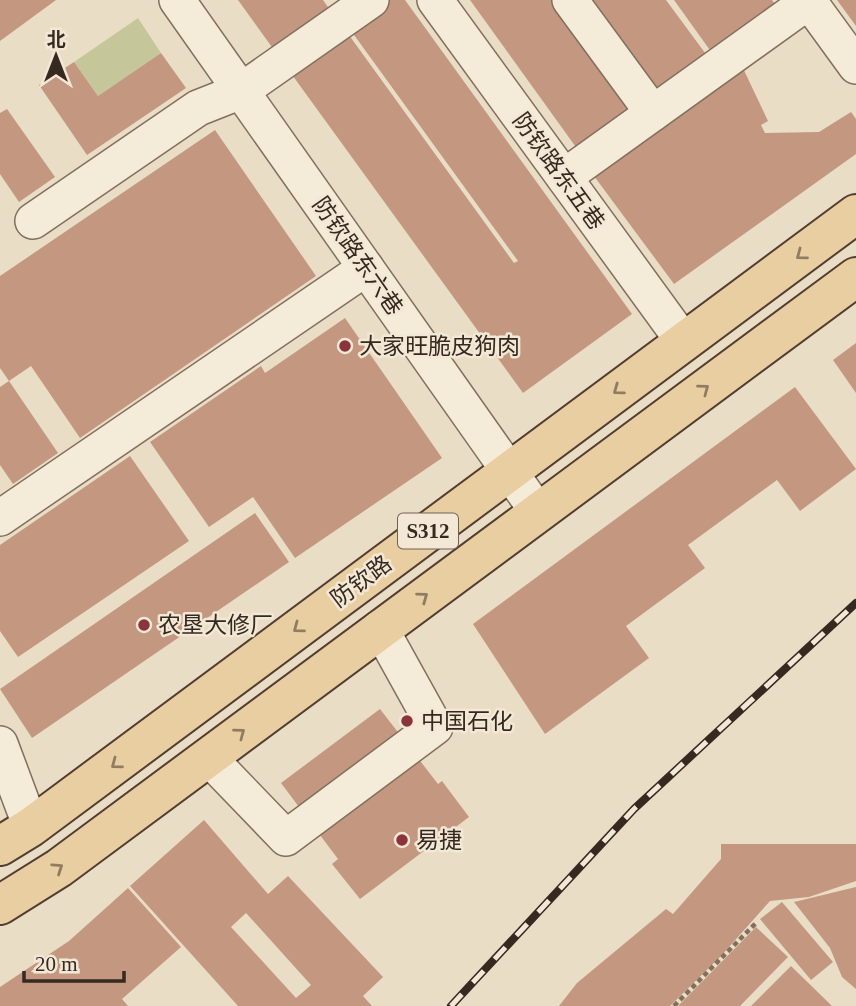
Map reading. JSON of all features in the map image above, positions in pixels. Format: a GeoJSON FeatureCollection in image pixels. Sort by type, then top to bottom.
{"type":"FeatureCollection","features":[{"type":"Feature","properties":{"kind":"main road","name":"防钦路"},"geometry":{"type":"LineString","coordinates":[[15,837],[856,214]]}},
{"type":"Feature","properties":{"kind":"main road","name":"S312"},"geometry":{"type":"LineString","coordinates":[[0,905],[59,868],[856,276]]}},
{"type":"Feature","properties":{"kind":"street","name":"防钦路东六巷"},"geometry":{"type":"LineString","coordinates":[[177,0],[538,512]]}},
{"type":"Feature","properties":{"kind":"street"},"geometry":{"type":"LineString","coordinates":[[33,221],[198,107],[241,91],[370,0]]}},
{"type":"Feature","properties":{"kind":"street","name":"防钦路东五巷"},"geometry":{"type":"LineString","coordinates":[[435,0],[684,342]]}},
{"type":"Feature","properties":{"kind":"street"},"geometry":{"type":"LineString","coordinates":[[570,0],[653,113]]}},
{"type":"Feature","properties":{"kind":"street"},"geometry":{"type":"LineString","coordinates":[[564,177],[808,1],[856,66]]}},
{"type":"Feature","properties":{"kind":"street"},"geometry":{"type":"LineString","coordinates":[[0,518],[366,268]]}},
{"type":"Feature","properties":{"kind":"street"},"geometry":{"type":"LineString","coordinates":[[208,757],[286,838],[435,727],[380,628]]}},
{"type":"Feature","properties":{"kind":"street"},"geometry":{"type":"LineString","coordinates":[[0,744],[15,837]]}},
{"type":"Feature","properties":{"kind":"path"},"geometry":{"type":"LineString","coordinates":[[674,1006],[756,923]]}},
{"type":"Feature","properties":{"kind":"green space"},"geometry":{"type":"Polygon","coordinates":[[[138,18],[161,53],[98,96],[74,62],[138,18]]]}},
{"type":"Feature","properties":{"kind":"building"},"geometry":{"type":"Polygon","coordinates":[[[0,0],[56,0],[0,41],[0,0]]]}},
{"type":"Feature","properties":{"kind":"building"},"geometry":{"type":"Polygon","coordinates":[[[238,0],[323,0],[330,10],[274,50],[238,0]]]}},
{"type":"Feature","properties":{"kind":"building"},"geometry":{"type":"Polygon","coordinates":[[[389,0],[405,0],[632,314],[523,393],[290,72],[346,31],[514,263],[518,261],[349,28],[389,0]]]}},
{"type":"Feature","properties":{"kind":"building"},"geometry":{"type":"Polygon","coordinates":[[[470,0],[557,0],[636,109],[578,150],[470,0]]]}},
{"type":"Feature","properties":{"kind":"building"},"geometry":{"type":"Polygon","coordinates":[[[587,0],[666,0],[708,57],[656,95],[587,0]]]}},
{"type":"Feature","properties":{"kind":"building"},"geometry":{"type":"Polygon","coordinates":[[[674,0],[772,0],[777,7],[712,53],[674,0]]]}},
{"type":"Feature","properties":{"kind":"building"},"geometry":{"type":"Polygon","coordinates":[[[837,0],[856,0],[856,26],[837,0]]]}},
{"type":"Feature","properties":{"kind":"building"},"geometry":{"type":"Polygon","coordinates":[[[161,53],[186,88],[87,155],[39,85],[74,62],[98,96],[161,53]]]}},
{"type":"Feature","properties":{"kind":"building"},"geometry":{"type":"Polygon","coordinates":[[[741,64],[768,121],[761,125],[765,133],[819,132],[851,112],[856,119],[856,154],[674,284],[591,172],[741,64]]]}},
{"type":"Feature","properties":{"kind":"building"},"geometry":{"type":"Polygon","coordinates":[[[7,109],[55,177],[19,202],[0,174],[0,113],[7,109]]]}},
{"type":"Feature","properties":{"kind":"building"},"geometry":{"type":"Polygon","coordinates":[[[215,130],[316,276],[80,438],[31,366],[9,381],[0,368],[0,276],[215,130]]]}},
{"type":"Feature","properties":{"kind":"building"},"geometry":{"type":"Polygon","coordinates":[[[345,318],[442,458],[295,558],[253,497],[209,527],[150,442],[261,366],[265,373],[345,318]]]}},
{"type":"Feature","properties":{"kind":"building"},"geometry":{"type":"Polygon","coordinates":[[[856,343],[856,393],[833,360],[856,343]]]}},
{"type":"Feature","properties":{"kind":"building"},"geometry":{"type":"Polygon","coordinates":[[[9,381],[58,453],[13,484],[0,465],[0,387],[9,381]]]}},
{"type":"Feature","properties":{"kind":"building"},"geometry":{"type":"Polygon","coordinates":[[[795,387],[856,469],[800,511],[777,480],[688,545],[705,568],[626,626],[649,658],[545,734],[473,624],[795,387]]]}},
{"type":"Feature","properties":{"kind":"building"},"geometry":{"type":"Polygon","coordinates":[[[130,456],[189,541],[18,657],[0,631],[0,545],[130,456]]]}},
{"type":"Feature","properties":{"kind":"building","name":"农垦大修厂"},"geometry":{"type":"Polygon","coordinates":[[[255,513],[289,562],[32,738],[0,689],[255,513]]]}},
{"type":"Feature","properties":{"kind":"building"},"geometry":{"type":"Polygon","coordinates":[[[380,709],[438,784],[442,781],[469,817],[360,899],[332,864],[338,859],[281,783],[380,709]]]}},
{"type":"Feature","properties":{"kind":"building"},"geometry":{"type":"Polygon","coordinates":[[[204,820],[268,894],[288,876],[383,977],[363,996],[372,1006],[238,1006],[130,886],[204,820]],[[246,913],[231,927],[296,998],[311,985],[246,913]]]}},
{"type":"Feature","properties":{"kind":"building"},"geometry":{"type":"Polygon","coordinates":[[[721,844],[856,844],[856,881],[809,897],[770,901],[721,956],[670,1006],[559,1006],[577,983],[666,909],[673,914],[721,859],[721,844]]]}},
{"type":"Feature","properties":{"kind":"building"},"geometry":{"type":"Polygon","coordinates":[[[856,887],[856,989],[842,977],[830,948],[794,902],[856,887]]]}},
{"type":"Feature","properties":{"kind":"building"},"geometry":{"type":"Polygon","coordinates":[[[128,888],[181,947],[122,999],[128,1006],[0,1006],[0,987],[69,941],[128,888]]]}},
{"type":"Feature","properties":{"kind":"building"},"geometry":{"type":"Polygon","coordinates":[[[782,902],[833,962],[811,980],[760,919],[782,902]]]}},
{"type":"Feature","properties":{"kind":"building"},"geometry":{"type":"Polygon","coordinates":[[[756,927],[788,957],[740,1006],[678,1006],[756,927]]]}},
{"type":"Feature","properties":{"kind":"building"},"geometry":{"type":"Polygon","coordinates":[[[791,966],[832,1006],[751,1006],[791,966]]]}},
{"type":"Feature","properties":{"kind":"railway"},"geometry":{"type":"LineString","coordinates":[[451,1006],[634,809],[856,603]]}},
{"type":"Feature","properties":{"kind":"place","name":"大家旺脆皮狗肉"},"geometry":{"type":"Point","coordinates":[345,346]}},
{"type":"Feature","properties":{"kind":"place","name":"农垦大修厂"},"geometry":{"type":"Point","coordinates":[144,625]}},
{"type":"Feature","properties":{"kind":"place","name":"中国石化"},"geometry":{"type":"Point","coordinates":[407,721]}},
{"type":"Feature","properties":{"kind":"place","name":"易捷"},"geometry":{"type":"Point","coordinates":[402,840]}}]}
